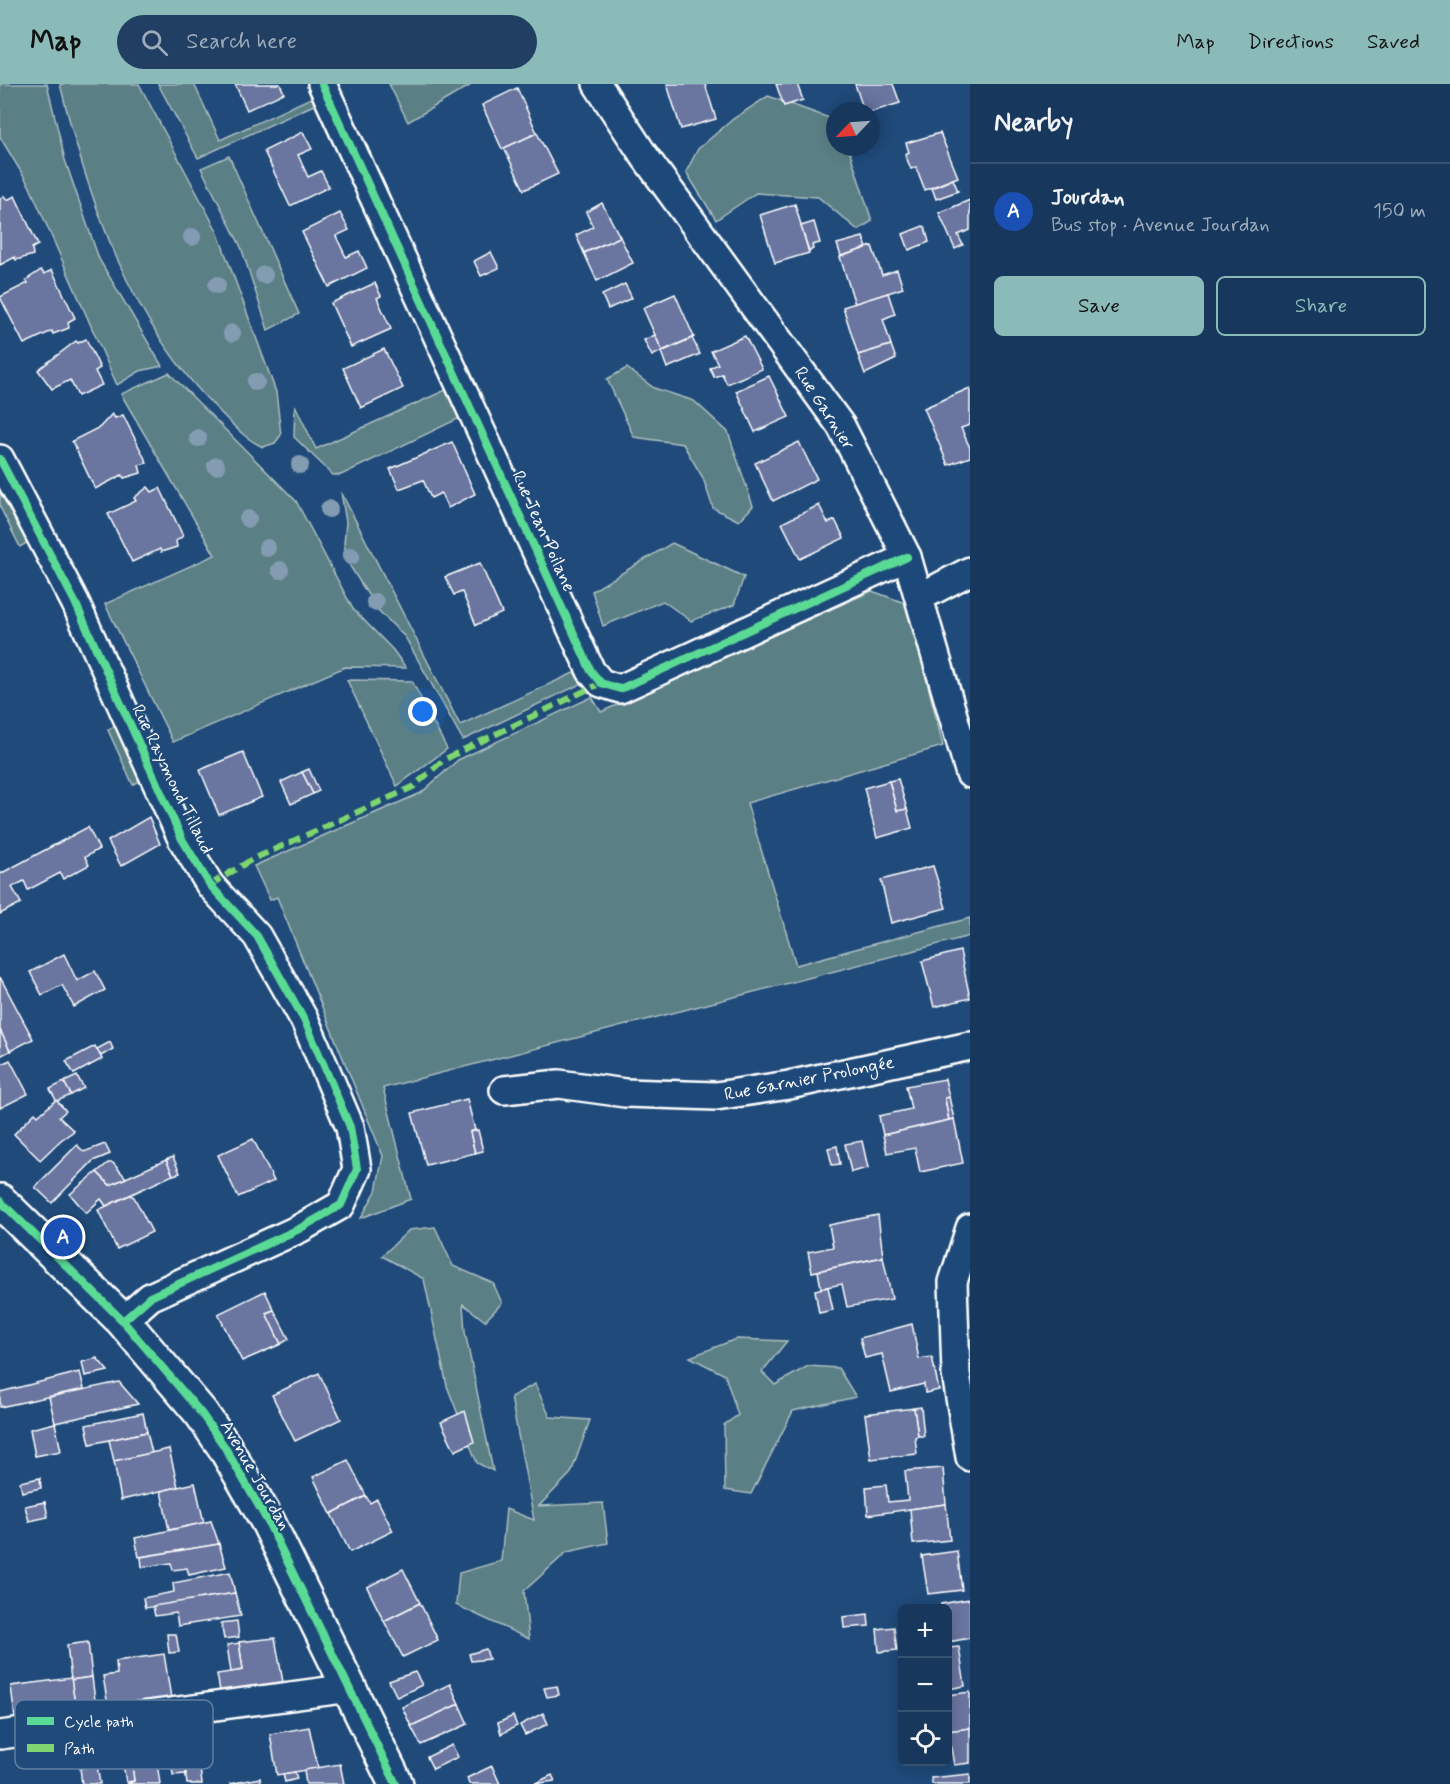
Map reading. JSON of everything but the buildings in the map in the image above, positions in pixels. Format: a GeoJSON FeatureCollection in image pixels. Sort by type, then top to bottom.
{"type":"FeatureCollection","features":[{"type":"Feature","properties":{"kind":"main road","name":"Avenue Jourdan"},"geometry":{"type":"LineString","coordinates":[[0,1202],[123,1321],[201,1413],[230,1455],[268,1522],[396,1784]]}},
{"type":"Feature","properties":{"kind":"street","name":"Rue Jean Poilane"},"geometry":{"type":"LineString","coordinates":[[322,84],[591,671],[601,683],[620,689],[907,557]]}},
{"type":"Feature","properties":{"kind":"street","name":"Rue Garnier"},"geometry":{"type":"LineString","coordinates":[[597,84],[643,154],[841,426],[907,557],[970,774]]}},
{"type":"Feature","properties":{"kind":"street","name":"Rue Raymond Tillaud"},"geometry":{"type":"LineString","coordinates":[[0,459],[75,602],[182,839],[210,885],[257,936],[305,1021],[350,1127],[357,1169],[341,1205],[299,1229],[150,1298],[123,1321]]}},
{"type":"Feature","properties":{"kind":"street"},"geometry":{"type":"LineString","coordinates":[[920,597],[970,571]]}},
{"type":"Feature","properties":{"kind":"street","name":"Rue Garnier Prolongée"},"geometry":{"type":"LineString","coordinates":[[504,1090],[559,1084],[625,1093],[717,1096],[789,1085],[970,1046]]}},
{"type":"Feature","properties":{"kind":"street"},"geometry":{"type":"LineString","coordinates":[[970,1228],[953,1282],[956,1374],[970,1457]]}},
{"type":"Feature","properties":{"kind":"street"},"geometry":{"type":"LineString","coordinates":[[213,1706],[350,1688]]}},
{"type":"Feature","properties":{"kind":"street"},"geometry":{"type":"LineString","coordinates":[[0,1735],[15,1733]]}},
{"type":"Feature","properties":{"kind":"green space"},"geometry":{"type":"Polygon","coordinates":[[[0,84],[47,84],[65,160],[99,259],[162,366],[140,371],[117,385],[29,185],[0,137],[0,84]]]}},
{"type":"Feature","properties":{"kind":"green space"},"geometry":{"type":"Polygon","coordinates":[[[60,84],[139,84],[217,231],[276,392],[281,435],[275,443],[263,447],[239,431],[187,376],[160,339],[117,258],[100,216],[60,84]]]}},
{"type":"Feature","properties":{"kind":"green space"},"geometry":{"type":"Polygon","coordinates":[[[158,84],[194,84],[220,140],[315,96],[318,103],[198,158],[158,84]]]}},
{"type":"Feature","properties":{"kind":"green space"},"geometry":{"type":"Polygon","coordinates":[[[389,84],[470,84],[471,85],[408,122],[389,84]]]}},
{"type":"Feature","properties":{"kind":"green space"},"geometry":{"type":"Polygon","coordinates":[[[768,96],[826,117],[826,156],[851,156],[872,221],[858,230],[818,197],[756,193],[716,220],[686,172],[698,149],[733,119],[768,96]]]}},
{"type":"Feature","properties":{"kind":"green space"},"geometry":{"type":"Polygon","coordinates":[[[229,156],[299,314],[268,330],[241,247],[201,168],[229,156]]]}},
{"type":"Feature","properties":{"kind":"green space"},"geometry":{"type":"Polygon","coordinates":[[[627,368],[654,388],[694,401],[728,432],[753,506],[739,521],[713,508],[703,478],[683,444],[634,437],[607,379],[627,368]]]}},
{"type":"Feature","properties":{"kind":"green space"},"geometry":{"type":"Polygon","coordinates":[[[169,373],[296,501],[353,609],[393,650],[406,668],[345,667],[173,742],[105,604],[215,555],[121,394],[169,373]]]}},
{"type":"Feature","properties":{"kind":"green space"},"geometry":{"type":"Polygon","coordinates":[[[450,388],[464,416],[341,475],[333,475],[294,437],[295,405],[316,449],[450,388]]]}},
{"type":"Feature","properties":{"kind":"green space"},"geometry":{"type":"Polygon","coordinates":[[[0,473],[33,539],[20,547],[0,507],[0,473]]]}},
{"type":"Feature","properties":{"kind":"green space"},"geometry":{"type":"Polygon","coordinates":[[[341,492],[460,725],[580,670],[585,682],[463,740],[405,637],[377,609],[348,563],[344,544],[346,522],[341,492]]]}},
{"type":"Feature","properties":{"kind":"green space"},"geometry":{"type":"Polygon","coordinates":[[[672,543],[744,577],[734,605],[691,621],[663,601],[603,626],[592,591],[672,543]]]}},
{"type":"Feature","properties":{"kind":"green space"},"geometry":{"type":"Polygon","coordinates":[[[872,591],[908,604],[943,746],[747,803],[796,965],[970,918],[970,936],[383,1088],[411,1199],[361,1218],[376,1191],[383,1156],[277,897],[270,900],[254,866],[421,793],[458,760],[592,697],[601,712],[872,591]]]}},
{"type":"Feature","properties":{"kind":"green space"},"geometry":{"type":"Polygon","coordinates":[[[347,680],[412,681],[447,749],[397,786],[347,680]]]}},
{"type":"Feature","properties":{"kind":"green space"},"geometry":{"type":"Polygon","coordinates":[[[122,721],[148,776],[133,785],[108,730],[122,721]]]}},
{"type":"Feature","properties":{"kind":"green space"},"geometry":{"type":"Polygon","coordinates":[[[435,1227],[453,1266],[493,1283],[502,1303],[485,1321],[463,1304],[465,1332],[493,1471],[477,1463],[447,1386],[424,1279],[382,1256],[409,1230],[435,1227]]]}},
{"type":"Feature","properties":{"kind":"green space"},"geometry":{"type":"Polygon","coordinates":[[[736,1339],[787,1341],[762,1372],[775,1385],[808,1366],[838,1368],[856,1397],[793,1411],[751,1494],[725,1490],[724,1425],[738,1415],[725,1375],[690,1357],[736,1339]]]}},
{"type":"Feature","properties":{"kind":"green space"},"geometry":{"type":"Polygon","coordinates":[[[535,1384],[550,1417],[590,1420],[571,1473],[539,1506],[603,1503],[608,1543],[567,1552],[524,1591],[529,1639],[456,1605],[459,1573],[501,1561],[506,1509],[534,1520],[511,1397],[535,1384]]]}},
{"type":"Feature","properties":{"kind":"marked path"},"geometry":{"type":"LineString","coordinates":[[210,885],[251,860],[413,787],[442,761],[601,683]]}},
{"type":"Feature","properties":{"kind":"cycle path"},"geometry":{"type":"LineString","coordinates":[[322,84],[591,671],[601,683],[620,689],[907,557]]}},
{"type":"Feature","properties":{"kind":"cycle path"},"geometry":{"type":"LineString","coordinates":[[0,459],[75,602],[182,839],[210,885],[257,936],[305,1021],[350,1127],[357,1169],[341,1205],[299,1229],[150,1297],[123,1321]]}},
{"type":"Feature","properties":{"kind":"cycle path"},"geometry":{"type":"LineString","coordinates":[[0,1201],[123,1321],[201,1413],[224,1446],[268,1522],[396,1784]]}},
{"type":"Feature","properties":{"kind":"place","name":"Jourdan"},"geometry":{"type":"Point","coordinates":[63,1237]}}]}
